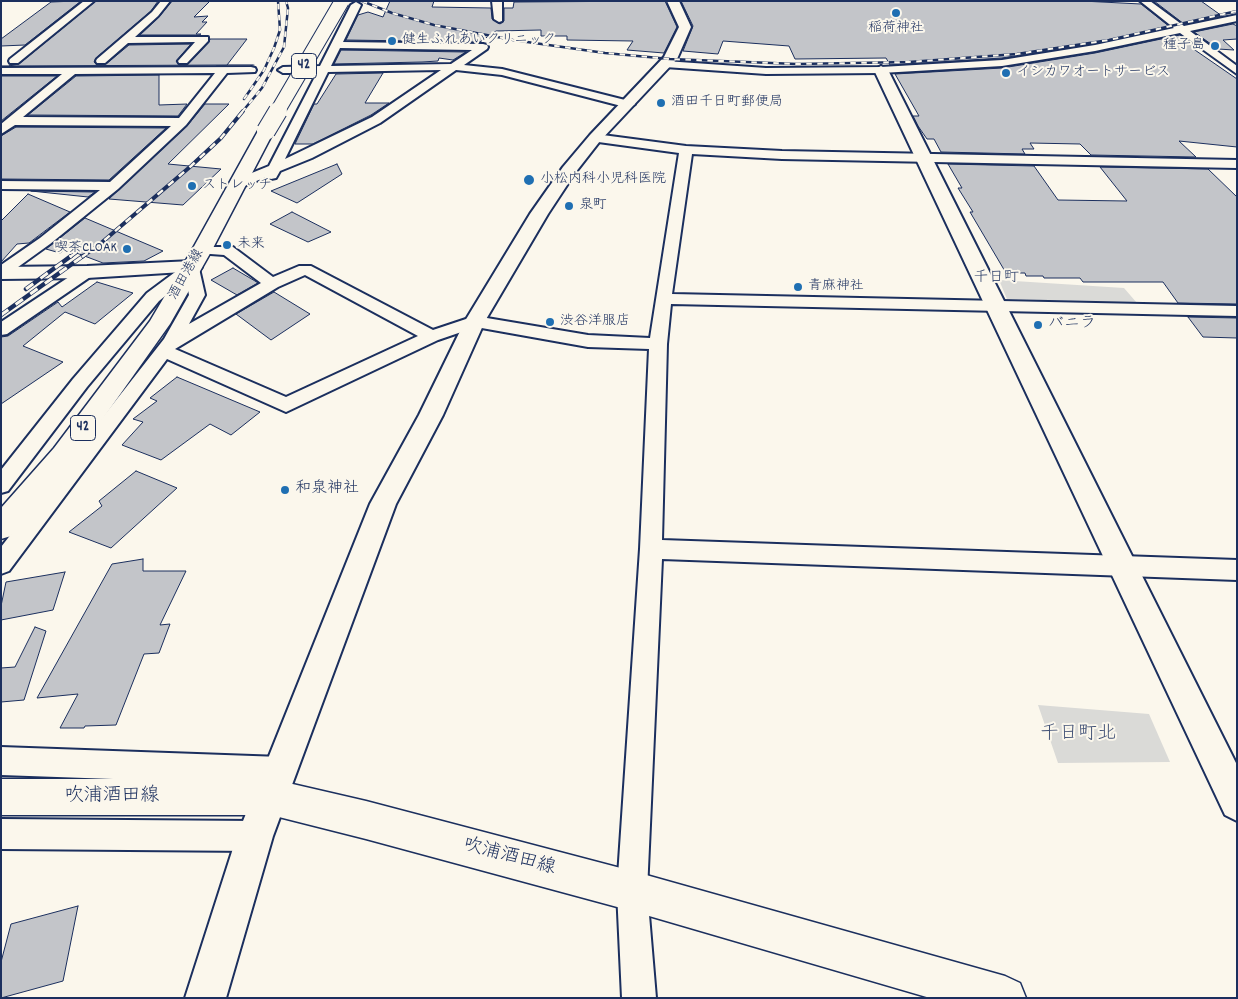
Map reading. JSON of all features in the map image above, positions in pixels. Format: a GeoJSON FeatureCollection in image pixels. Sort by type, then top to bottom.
{"type":"FeatureCollection","features":[{"type":"Feature","properties":{"kind":"main road","name":"酒田港線"},"geometry":{"type":"LineString","coordinates":[[1,528],[63,455],[154,331],[197,258],[266,131],[342,1]]}},
{"type":"Feature","properties":{"kind":"main road","name":"吹浦酒田線"},"geometry":{"type":"LineString","coordinates":[[1,797],[276,784],[366,820],[632,891],[998,997]]}},
{"type":"Feature","properties":{"kind":"street"},"geometry":{"type":"LineString","coordinates":[[14,61],[90,1]]}},
{"type":"Feature","properties":{"kind":"street"},"geometry":{"type":"LineString","coordinates":[[101,61],[155,14],[166,1]]}},
{"type":"Feature","properties":{"kind":"street"},"geometry":{"type":"LineString","coordinates":[[497,1],[499,19]]}},
{"type":"Feature","properties":{"kind":"street"},"geometry":{"type":"LineString","coordinates":[[205,998],[255,836],[383,504],[431,416],[475,321],[539,214],[568,170],[595,138],[666,64],[685,27],[673,1]]}},
{"type":"Feature","properties":{"kind":"street"},"geometry":{"type":"LineString","coordinates":[[1144,1],[1180,30],[1237,71]]}},
{"type":"Feature","properties":{"kind":"street"},"geometry":{"type":"LineString","coordinates":[[271,174],[326,70],[356,5]]}},
{"type":"Feature","properties":{"kind":"street"},"geometry":{"type":"LineString","coordinates":[[666,64],[766,71],[881,70],[1002,63],[1094,48],[1235,18]]}},
{"type":"Feature","properties":{"kind":"street"},"geometry":{"type":"LineString","coordinates":[[126,40],[204,40],[183,61]]}},
{"type":"Feature","properties":{"kind":"street"},"geometry":{"type":"LineString","coordinates":[[237,184],[271,174],[376,120],[483,47],[338,45]]}},
{"type":"Feature","properties":{"kind":"street"},"geometry":{"type":"LineString","coordinates":[[1222,60],[1237,61]]}},
{"type":"Feature","properties":{"kind":"street"},"geometry":{"type":"LineString","coordinates":[[1,61],[183,61],[226,65],[251,70]]}},
{"type":"Feature","properties":{"kind":"street"},"geometry":{"type":"LineString","coordinates":[[138,71],[148,61]]}},
{"type":"Feature","properties":{"kind":"street"},"geometry":{"type":"LineString","coordinates":[[1,71],[138,71],[226,65]]}},
{"type":"Feature","properties":{"kind":"street"},"geometry":{"type":"LineString","coordinates":[[1,272],[45,241],[112,186],[182,122],[226,65]]}},
{"type":"Feature","properties":{"kind":"street"},"geometry":{"type":"LineString","coordinates":[[283,70],[455,67],[502,72],[629,104]]}},
{"type":"Feature","properties":{"kind":"street"},"geometry":{"type":"LineString","coordinates":[[881,70],[926,159],[1237,804]]}},
{"type":"Feature","properties":{"kind":"street"},"geometry":{"type":"LineString","coordinates":[[1,130],[72,71]]}},
{"type":"Feature","properties":{"kind":"street"},"geometry":{"type":"LineString","coordinates":[[13,121],[182,122]]}},
{"type":"Feature","properties":{"kind":"street"},"geometry":{"type":"LineString","coordinates":[[595,138],[686,150],[926,159],[1237,164]]}},
{"type":"Feature","properties":{"kind":"street"},"geometry":{"type":"LineString","coordinates":[[638,998],[632,891],[651,549],[658,344],[686,150]]}},
{"type":"Feature","properties":{"kind":"street"},"geometry":{"type":"LineString","coordinates":[[1,185],[112,186]]}},
{"type":"Feature","properties":{"kind":"street"},"geometry":{"type":"LineString","coordinates":[[1,272],[87,272],[197,258],[228,250],[272,284]]}},
{"type":"Feature","properties":{"kind":"street"},"geometry":{"type":"LineString","coordinates":[[1,564],[168,346],[197,295],[197,258]]}},
{"type":"Feature","properties":{"kind":"street"},"geometry":{"type":"LineString","coordinates":[[1,485],[80,383],[152,297],[197,258]]}},
{"type":"Feature","properties":{"kind":"street"},"geometry":{"type":"LineString","coordinates":[[168,346],[272,284],[305,270],[432,336]]}},
{"type":"Feature","properties":{"kind":"street"},"geometry":{"type":"LineString","coordinates":[[1,330],[87,272]]}},
{"type":"Feature","properties":{"kind":"street"},"geometry":{"type":"LineString","coordinates":[[663,299],[1237,311]]}},
{"type":"Feature","properties":{"kind":"street"},"geometry":{"type":"LineString","coordinates":[[168,346],[286,406],[432,336],[475,321],[588,341],[658,344]]}},
{"type":"Feature","properties":{"kind":"street"},"geometry":{"type":"LineString","coordinates":[[651,549],[1237,570]]}},
{"type":"Feature","properties":{"kind":"street"},"geometry":{"type":"LineString","coordinates":[[1,762],[276,784]]}},
{"type":"Feature","properties":{"kind":"street"},"geometry":{"type":"LineString","coordinates":[[1,834],[255,836]]}},
{"type":"Feature","properties":{"kind":"green space","name":"千日町"},"geometry":{"type":"Polygon","coordinates":[[[999,280],[1124,288],[1137,303],[1007,299],[999,280]]]}},
{"type":"Feature","properties":{"kind":"green space","name":"千日町北"},"geometry":{"type":"Polygon","coordinates":[[[1038,705],[1149,714],[1170,762],[1058,763],[1038,705]]]}},
{"type":"Feature","properties":{"kind":"building"},"geometry":{"type":"Polygon","coordinates":[[[81,1],[25,45],[1,46],[1,39],[51,2],[81,1]]]}},
{"type":"Feature","properties":{"kind":"building"},"geometry":{"type":"Polygon","coordinates":[[[96,1],[158,1],[151,11],[96,58],[94,62],[97,65],[106,64],[129,45],[191,44],[176,61],[179,65],[187,65],[210,39],[247,39],[227,65],[9,66],[19,64],[96,1]]]}},
{"type":"Feature","properties":{"kind":"building"},"geometry":{"type":"Polygon","coordinates":[[[172,1],[210,1],[194,17],[208,16],[202,22],[207,22],[196,34],[201,34],[140,35],[159,17],[172,1]]]}},
{"type":"Feature","properties":{"kind":"building"},"geometry":{"type":"Polygon","coordinates":[[[390,1],[434,1],[432,7],[491,8],[492,19],[500,24],[504,21],[504,8],[513,8],[514,2],[665,1],[677,27],[664,53],[627,50],[633,41],[567,40],[567,36],[541,36],[541,30],[496,31],[480,42],[346,40],[358,15],[368,12],[383,17],[390,1]]]}},
{"type":"Feature","properties":{"kind":"building"},"geometry":{"type":"Polygon","coordinates":[[[681,1],[1082,1],[1141,4],[1170,27],[1095,43],[1002,58],[890,65],[886,58],[795,59],[789,46],[723,41],[718,54],[683,51],[693,26],[681,1]]]}},
{"type":"Feature","properties":{"kind":"building"},"geometry":{"type":"Polygon","coordinates":[[[1154,1],[1201,1],[1222,16],[1184,24],[1154,1]]]}},
{"type":"Feature","properties":{"kind":"building"},"geometry":{"type":"Polygon","coordinates":[[[1233,24],[1237,26],[1237,39],[1223,40],[1234,50],[1218,49],[1194,32],[1233,24]]]}},
{"type":"Feature","properties":{"kind":"building"},"geometry":{"type":"Polygon","coordinates":[[[1180,35],[1198,48],[1192,48],[1237,79],[1237,147],[1179,141],[1196,157],[1091,155],[1080,144],[1030,143],[1034,149],[1022,149],[1025,154],[941,152],[934,139],[927,139],[918,126],[913,116],[919,116],[895,74],[1002,68],[1095,53],[1180,35]]]}},
{"type":"Feature","properties":{"kind":"building"},"geometry":{"type":"Polygon","coordinates":[[[341,50],[466,52],[453,60],[439,58],[438,61],[422,62],[334,64],[341,50]]]}},
{"type":"Feature","properties":{"kind":"building"},"geometry":{"type":"Polygon","coordinates":[[[383,73],[365,103],[389,103],[371,115],[313,144],[295,144],[314,104],[317,104],[336,74],[383,73]]]}},
{"type":"Feature","properties":{"kind":"building"},"geometry":{"type":"Polygon","coordinates":[[[159,75],[159,105],[187,104],[178,116],[28,115],[76,76],[159,75]]]}},
{"type":"Feature","properties":{"kind":"building"},"geometry":{"type":"Polygon","coordinates":[[[1,76],[57,76],[1,121],[1,76]]]}},
{"type":"Feature","properties":{"kind":"building"},"geometry":{"type":"Polygon","coordinates":[[[205,104],[229,104],[168,164],[221,169],[183,205],[109,199],[187,126],[205,104]]]}},
{"type":"Feature","properties":{"kind":"building"},"geometry":{"type":"Polygon","coordinates":[[[16,127],[166,128],[109,180],[1,179],[1,136],[16,127]]]}},
{"type":"Feature","properties":{"kind":"building"},"geometry":{"type":"Polygon","coordinates":[[[337,164],[342,174],[297,203],[271,191],[337,164]]]}},
{"type":"Feature","properties":{"kind":"building"},"geometry":{"type":"Polygon","coordinates":[[[948,164],[1034,166],[1058,200],[1127,201],[1100,167],[1208,169],[1237,197],[1237,304],[1178,303],[1163,282],[1083,282],[1080,278],[1044,278],[1043,276],[1026,276],[1025,273],[1006,273],[970,212],[973,212],[958,188],[962,188],[948,164]]]}},
{"type":"Feature","properties":{"kind":"building"},"geometry":{"type":"Polygon","coordinates":[[[31,191],[95,192],[88,197],[31,191]]]}},
{"type":"Feature","properties":{"kind":"building"},"geometry":{"type":"Polygon","coordinates":[[[28,194],[70,212],[29,243],[17,244],[1,262],[1,221],[28,194]]]}},
{"type":"Feature","properties":{"kind":"building"},"geometry":{"type":"Polygon","coordinates":[[[292,212],[331,232],[308,242],[270,224],[292,212]]]}},
{"type":"Feature","properties":{"kind":"building"},"geometry":{"type":"Polygon","coordinates":[[[85,218],[163,251],[144,261],[103,263],[66,249],[60,253],[46,249],[85,218]]]}},
{"type":"Feature","properties":{"kind":"building"},"geometry":{"type":"Polygon","coordinates":[[[233,268],[258,283],[237,295],[211,280],[233,268]]]}},
{"type":"Feature","properties":{"kind":"building"},"geometry":{"type":"Polygon","coordinates":[[[97,282],[133,293],[95,324],[65,312],[23,346],[63,362],[1,404],[1,337],[8,336],[58,302],[62,307],[97,282]]]}},
{"type":"Feature","properties":{"kind":"building"},"geometry":{"type":"Polygon","coordinates":[[[274,292],[310,314],[271,340],[236,314],[274,292]]]}},
{"type":"Feature","properties":{"kind":"building"},"geometry":{"type":"Polygon","coordinates":[[[1188,317],[1237,318],[1237,338],[1203,337],[1188,317]]]}},
{"type":"Feature","properties":{"kind":"building"},"geometry":{"type":"Polygon","coordinates":[[[177,377],[260,412],[231,435],[210,424],[161,460],[122,445],[143,422],[133,419],[157,401],[150,398],[177,377]]]}},
{"type":"Feature","properties":{"kind":"building"},"geometry":{"type":"Polygon","coordinates":[[[136,471],[177,488],[111,548],[69,532],[102,506],[99,501],[136,471]]]}},
{"type":"Feature","properties":{"kind":"building"},"geometry":{"type":"Polygon","coordinates":[[[143,559],[143,571],[186,571],[160,625],[170,624],[159,653],[144,654],[116,725],[60,728],[78,694],[37,698],[112,564],[143,559]]]}},
{"type":"Feature","properties":{"kind":"building"},"geometry":{"type":"Polygon","coordinates":[[[65,572],[53,610],[1,620],[1,606],[6,582],[65,572]]]}},
{"type":"Feature","properties":{"kind":"building"},"geometry":{"type":"Polygon","coordinates":[[[35,627],[46,631],[24,700],[1,702],[1,668],[15,667],[35,627]]]}},
{"type":"Feature","properties":{"kind":"building"},"geometry":{"type":"Polygon","coordinates":[[[78,906],[63,981],[1,998],[1,962],[11,924],[78,906]]]}},
{"type":"Feature","properties":{"kind":"waterway"},"geometry":{"type":"LineString","coordinates":[[217,65],[253,65]]}},
{"type":"Feature","properties":{"kind":"waterway"},"geometry":{"type":"LineString","coordinates":[[1,66],[18,66]]}},
{"type":"Feature","properties":{"kind":"railway"},"geometry":{"type":"LineString","coordinates":[[244,99],[264,70],[274,48],[280,30],[278,1]]}},
{"type":"Feature","properties":{"kind":"railway"},"geometry":{"type":"LineString","coordinates":[[242,112],[262,88],[284,47],[288,8],[286,1]]}},
{"type":"Feature","properties":{"kind":"railway"},"geometry":{"type":"LineString","coordinates":[[362,1],[392,13],[434,25],[513,40],[605,53],[670,59],[797,64],[909,62],[1017,54],[1109,40],[1237,11]]}},
{"type":"Feature","properties":{"kind":"railway"},"geometry":{"type":"LineString","coordinates":[[82,257],[100,244],[191,166],[221,138],[243,111]]}},
{"type":"Feature","properties":{"kind":"railway"},"geometry":{"type":"LineString","coordinates":[[70,257],[85,246]]}},
{"type":"Feature","properties":{"kind":"railway"},"geometry":{"type":"LineString","coordinates":[[26,289],[71,256]]}},
{"type":"Feature","properties":{"kind":"railway"},"geometry":{"type":"LineString","coordinates":[[1,315],[83,256]]}},
{"type":"Feature","properties":{"kind":"place","name":"稲荷神社"},"geometry":{"type":"Point","coordinates":[896,13]}},
{"type":"Feature","properties":{"kind":"place","name":"健生ふれあいクリニック"},"geometry":{"type":"Point","coordinates":[392,41]}},
{"type":"Feature","properties":{"kind":"place","name":"種子島"},"geometry":{"type":"Point","coordinates":[1215,46]}},
{"type":"Feature","properties":{"kind":"place","name":"イシカワオートサービス"},"geometry":{"type":"Point","coordinates":[1006,73]}},
{"type":"Feature","properties":{"kind":"place","name":"酒田千日町郵便局"},"geometry":{"type":"Point","coordinates":[661,103]}},
{"type":"Feature","properties":{"kind":"place","name":"小松内科小児科医院"},"geometry":{"type":"Point","coordinates":[529,180]}},
{"type":"Feature","properties":{"kind":"place","name":"ストレッチ"},"geometry":{"type":"Point","coordinates":[192,186]}},
{"type":"Feature","properties":{"kind":"place","name":"泉町"},"geometry":{"type":"Point","coordinates":[569,206]}},
{"type":"Feature","properties":{"kind":"place","name":"未来"},"geometry":{"type":"Point","coordinates":[227,245]}},
{"type":"Feature","properties":{"kind":"place","name":"喫茶CLOAK"},"geometry":{"type":"Point","coordinates":[127,249]}},
{"type":"Feature","properties":{"kind":"place","name":"青麻神社"},"geometry":{"type":"Point","coordinates":[798,287]}},
{"type":"Feature","properties":{"kind":"place","name":"渋谷洋服店"},"geometry":{"type":"Point","coordinates":[550,322]}},
{"type":"Feature","properties":{"kind":"place","name":"バニラ"},"geometry":{"type":"Point","coordinates":[1038,325]}},
{"type":"Feature","properties":{"kind":"place","name":"和泉神社"},"geometry":{"type":"Point","coordinates":[285,490]}},
{"type":"Feature","properties":{"kind":"district","name":"千日町"},"geometry":{"type":"Point","coordinates":[996,279]}}]}
